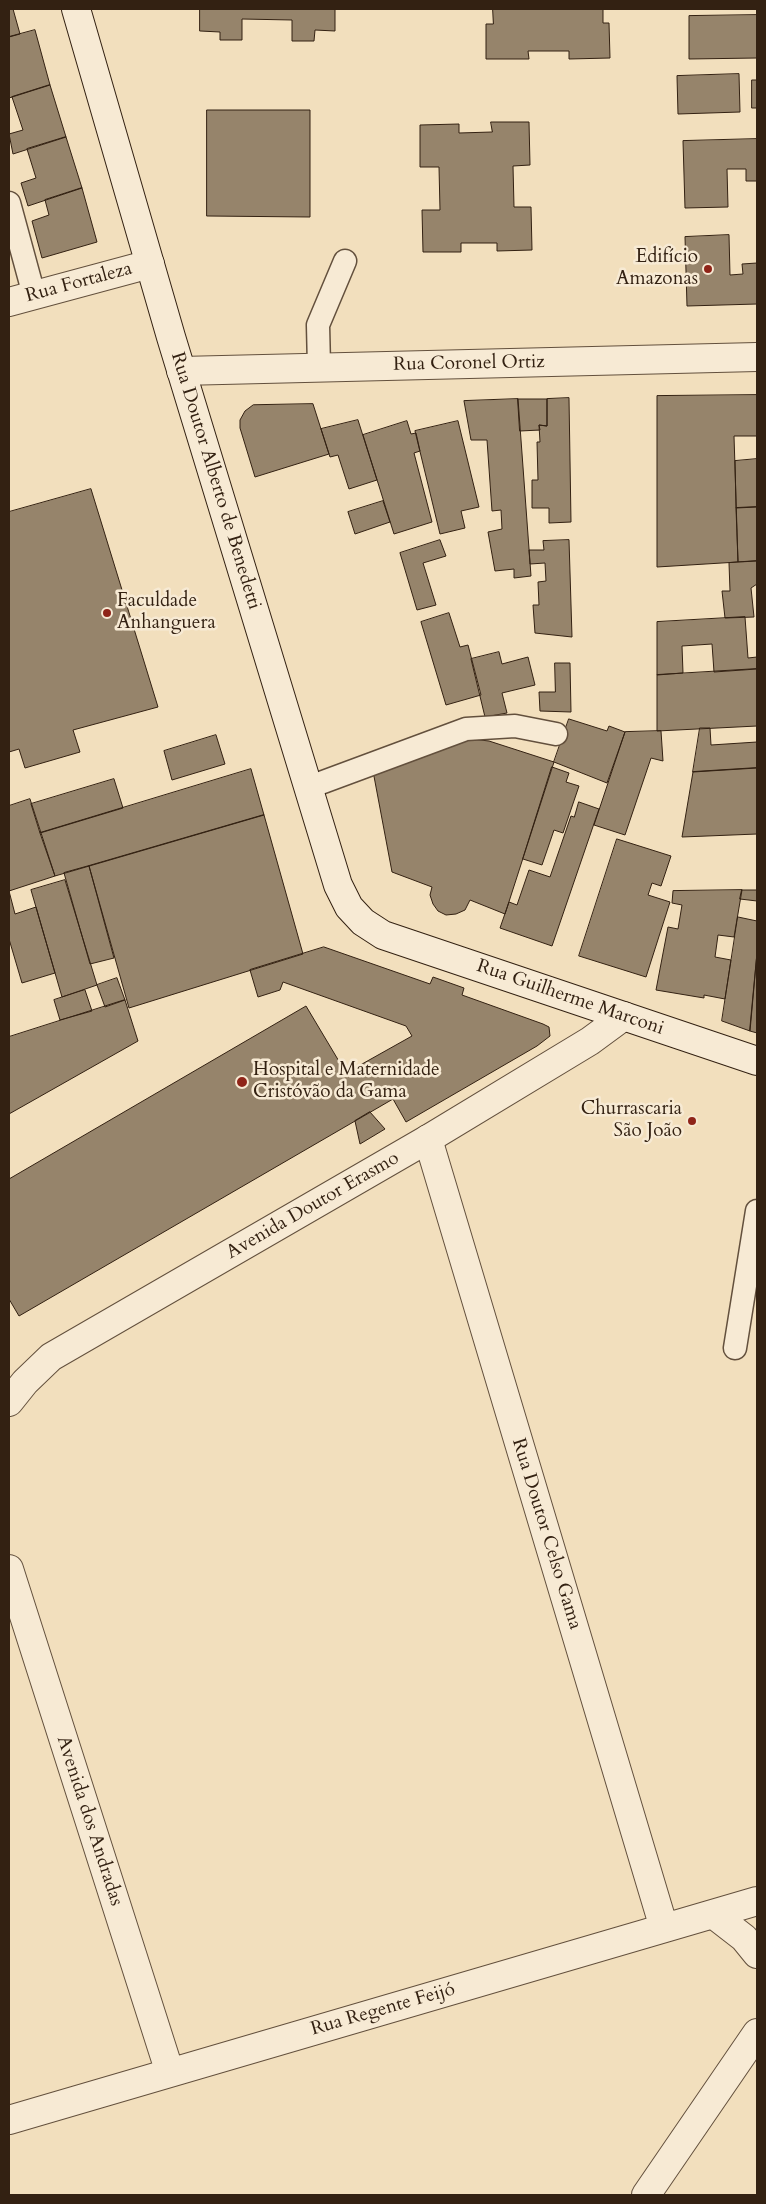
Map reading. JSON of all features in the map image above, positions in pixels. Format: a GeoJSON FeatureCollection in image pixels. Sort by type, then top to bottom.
{"type":"FeatureCollection","features":[{"type":"Feature","properties":{"kind":"street","name":"Rua Doutor Alberto de Benedetti"},"geometry":{"type":"LineString","coordinates":[[76,9],[181,371],[338,885],[349,907],[362,922],[383,935]]}},
{"type":"Feature","properties":{"kind":"street","name":"Rua Fortaleza"},"geometry":{"type":"LineString","coordinates":[[22,298],[150,264]]}},
{"type":"Feature","properties":{"kind":"street","name":"Rua Coronel Ortiz"},"geometry":{"type":"LineString","coordinates":[[181,371],[757,357]]}},
{"type":"Feature","properties":{"kind":"street","name":"Rua Guilherme Marconi"},"geometry":{"type":"LineString","coordinates":[[383,935],[757,1061]]}},
{"type":"Feature","properties":{"kind":"street","name":"Avenida Doutor Erasmo"},"geometry":{"type":"LineString","coordinates":[[9,1402],[25,1382],[51,1357],[428,1139],[590,1041],[624,1016]]}},
{"type":"Feature","properties":{"kind":"street","name":"Rua Doutor Celso Gama"},"geometry":{"type":"LineString","coordinates":[[428,1139],[664,1928]]}},
{"type":"Feature","properties":{"kind":"street","name":"Avenida dos Andradas"},"geometry":{"type":"LineString","coordinates":[[9,1570],[170,2073]]}},
{"type":"Feature","properties":{"kind":"street","name":"Rua Regente Feijó"},"geometry":{"type":"LineString","coordinates":[[9,2120],[757,1901]]}},
{"type":"Feature","properties":{"kind":"street"},"geometry":{"type":"LineString","coordinates":[[713,1914],[744,1938],[757,1954]]}},
{"type":"Feature","properties":{"kind":"street"},"geometry":{"type":"LineString","coordinates":[[646,2195],[757,2033]]}},
{"type":"Feature","properties":{"kind":"lane"},"geometry":{"type":"LineString","coordinates":[[9,203],[22,298]]}},
{"type":"Feature","properties":{"kind":"lane"},"geometry":{"type":"LineString","coordinates":[[319,367],[318,325],[345,261]]}},
{"type":"Feature","properties":{"kind":"lane"},"geometry":{"type":"LineString","coordinates":[[307,788],[466,729],[515,726],[556,734]]}},
{"type":"Feature","properties":{"kind":"lane"},"geometry":{"type":"LineString","coordinates":[[735,1348],[757,1210]]}},
{"type":"Feature","properties":{"kind":"building"},"geometry":{"type":"Polygon","coordinates":[[[9,9],[13,9],[20,34],[9,37],[9,9]]]}},
{"type":"Feature","properties":{"kind":"building"},"geometry":{"type":"Polygon","coordinates":[[[200,9],[335,9],[335,31],[315,30],[314,41],[292,41],[292,20],[242,19],[242,40],[220,40],[220,32],[200,31],[200,9]]]}},
{"type":"Feature","properties":{"kind":"building"},"geometry":{"type":"Polygon","coordinates":[[[493,9],[603,9],[603,23],[609,23],[610,58],[569,59],[569,51],[528,51],[529,59],[486,59],[486,24],[493,24],[493,9]]]}},
{"type":"Feature","properties":{"kind":"building"},"geometry":{"type":"Polygon","coordinates":[[[757,15],[757,58],[689,59],[689,16],[757,15]]]}},
{"type":"Feature","properties":{"kind":"building"},"geometry":{"type":"Polygon","coordinates":[[[35,30],[50,85],[9,98],[9,37],[35,30]]]}},
{"type":"Feature","properties":{"kind":"building"},"geometry":{"type":"Polygon","coordinates":[[[739,74],[740,112],[678,114],[677,76],[739,74]]]}},
{"type":"Feature","properties":{"kind":"building"},"geometry":{"type":"Polygon","coordinates":[[[752,80],[757,80],[757,108],[752,108],[752,80]]]}},
{"type":"Feature","properties":{"kind":"building"},"geometry":{"type":"Polygon","coordinates":[[[50,85],[66,137],[13,154],[9,134],[23,130],[12,97],[50,85]]]}},
{"type":"Feature","properties":{"kind":"building"},"geometry":{"type":"Polygon","coordinates":[[[207,110],[310,110],[310,217],[207,216],[207,110]]]}},
{"type":"Feature","properties":{"kind":"building"},"geometry":{"type":"Polygon","coordinates":[[[491,122],[529,122],[530,165],[513,166],[514,207],[531,207],[532,250],[497,251],[497,243],[461,243],[461,252],[423,252],[422,210],[440,210],[439,167],[420,167],[420,125],[459,124],[459,133],[492,132],[491,122]]]}},
{"type":"Feature","properties":{"kind":"building"},"geometry":{"type":"Polygon","coordinates":[[[66,137],[82,188],[28,206],[21,183],[36,178],[27,149],[66,137]]]}},
{"type":"Feature","properties":{"kind":"building"},"geometry":{"type":"Polygon","coordinates":[[[757,139],[757,181],[746,181],[746,169],[727,169],[728,207],[685,208],[683,141],[757,139]]]}},
{"type":"Feature","properties":{"kind":"building"},"geometry":{"type":"Polygon","coordinates":[[[82,188],[97,242],[42,258],[32,221],[49,215],[45,200],[82,188]]]}},
{"type":"Feature","properties":{"kind":"building","name":"Edifício Amazonas"},"geometry":{"type":"Polygon","coordinates":[[[729,235],[730,275],[743,274],[742,264],[757,263],[757,304],[687,306],[685,237],[729,235]]]}},
{"type":"Feature","properties":{"kind":"building"},"geometry":{"type":"Polygon","coordinates":[[[757,395],[757,436],[734,436],[738,562],[657,567],[657,396],[757,395]]]}},
{"type":"Feature","properties":{"kind":"building"},"geometry":{"type":"Polygon","coordinates":[[[569,398],[571,522],[549,523],[549,508],[532,508],[532,480],[538,480],[537,442],[540,442],[539,425],[547,426],[547,399],[569,398]]]}},
{"type":"Feature","properties":{"kind":"building"},"geometry":{"type":"Polygon","coordinates":[[[518,399],[547,399],[547,426],[539,425],[540,430],[520,431],[518,399]]]}},
{"type":"Feature","properties":{"kind":"building"},"geometry":{"type":"Polygon","coordinates":[[[518,399],[531,576],[514,578],[514,569],[495,571],[488,532],[502,529],[501,510],[492,511],[487,440],[471,440],[464,401],[518,399]]]}},
{"type":"Feature","properties":{"kind":"building"},"geometry":{"type":"Polygon","coordinates":[[[313,404],[329,454],[255,477],[240,428],[240,420],[245,411],[253,405],[313,404]]]}},
{"type":"Feature","properties":{"kind":"building"},"geometry":{"type":"Polygon","coordinates":[[[358,420],[377,480],[349,489],[338,455],[330,457],[321,429],[358,420]]]}},
{"type":"Feature","properties":{"kind":"building"},"geometry":{"type":"Polygon","coordinates":[[[407,421],[411,434],[416,433],[420,451],[414,453],[432,522],[394,534],[363,435],[407,421]]]}},
{"type":"Feature","properties":{"kind":"building"},"geometry":{"type":"Polygon","coordinates":[[[458,421],[479,507],[461,511],[465,528],[440,534],[415,431],[458,421]]]}},
{"type":"Feature","properties":{"kind":"building"},"geometry":{"type":"Polygon","coordinates":[[[757,459],[757,507],[736,508],[735,461],[757,459]]]}},
{"type":"Feature","properties":{"kind":"building"},"geometry":{"type":"Polygon","coordinates":[[[91,489],[158,707],[73,730],[80,752],[25,768],[19,749],[9,752],[9,512],[91,489]]]}},
{"type":"Feature","properties":{"kind":"building"},"geometry":{"type":"Polygon","coordinates":[[[383,501],[390,522],[355,534],[348,512],[383,501]]]}},
{"type":"Feature","properties":{"kind":"building"},"geometry":{"type":"Polygon","coordinates":[[[757,507],[757,561],[738,562],[736,508],[757,507]]]}},
{"type":"Feature","properties":{"kind":"building"},"geometry":{"type":"Polygon","coordinates":[[[440,540],[446,556],[423,563],[436,605],[417,610],[400,553],[440,540]]]}},
{"type":"Feature","properties":{"kind":"building"},"geometry":{"type":"Polygon","coordinates":[[[569,540],[572,637],[535,633],[533,605],[539,605],[538,582],[546,581],[545,563],[530,564],[529,550],[544,550],[543,541],[569,540]]]}},
{"type":"Feature","properties":{"kind":"building"},"geometry":{"type":"Polygon","coordinates":[[[757,561],[757,584],[751,588],[754,617],[725,618],[722,591],[730,591],[729,563],[757,561]]]}},
{"type":"Feature","properties":{"kind":"building"},"geometry":{"type":"Polygon","coordinates":[[[449,613],[460,647],[468,645],[481,695],[446,705],[421,622],[449,613]]]}},
{"type":"Feature","properties":{"kind":"building"},"geometry":{"type":"Polygon","coordinates":[[[745,617],[748,658],[757,657],[757,669],[714,672],[712,644],[682,646],[683,673],[657,675],[657,622],[745,617]]]}},
{"type":"Feature","properties":{"kind":"building"},"geometry":{"type":"Polygon","coordinates":[[[499,652],[502,664],[528,657],[535,685],[502,693],[507,713],[485,717],[471,659],[499,652]]]}},
{"type":"Feature","properties":{"kind":"building"},"geometry":{"type":"Polygon","coordinates":[[[555,663],[570,663],[571,712],[540,711],[539,692],[555,692],[555,663]]]}},
{"type":"Feature","properties":{"kind":"building"},"geometry":{"type":"Polygon","coordinates":[[[757,669],[757,726],[657,731],[657,675],[757,669]]]}},
{"type":"Feature","properties":{"kind":"building"},"geometry":{"type":"Polygon","coordinates":[[[569,719],[607,731],[609,726],[625,732],[607,783],[554,762],[569,719]]]}},
{"type":"Feature","properties":{"kind":"building"},"geometry":{"type":"Polygon","coordinates":[[[700,728],[710,728],[711,745],[757,742],[757,768],[693,772],[700,728]]]}},
{"type":"Feature","properties":{"kind":"building"},"geometry":{"type":"Polygon","coordinates":[[[661,731],[663,761],[651,758],[625,835],[594,825],[625,732],[661,731]]]}},
{"type":"Feature","properties":{"kind":"building"},"geometry":{"type":"Polygon","coordinates":[[[216,735],[225,764],[172,780],[164,751],[216,735]]]}},
{"type":"Feature","properties":{"kind":"building"},"geometry":{"type":"Polygon","coordinates":[[[454,737],[489,741],[554,762],[505,914],[470,900],[465,910],[456,914],[446,915],[438,911],[433,904],[430,895],[432,887],[392,872],[373,771],[454,737]]]}},
{"type":"Feature","properties":{"kind":"building"},"geometry":{"type":"Polygon","coordinates":[[[552,767],[569,773],[566,782],[579,786],[563,833],[554,830],[542,865],[523,859],[552,767]]]}},
{"type":"Feature","properties":{"kind":"building"},"geometry":{"type":"Polygon","coordinates":[[[757,768],[757,834],[682,837],[693,772],[757,768]]]}},
{"type":"Feature","properties":{"kind":"building"},"geometry":{"type":"Polygon","coordinates":[[[251,769],[264,815],[55,876],[40,833],[251,769]]]}},
{"type":"Feature","properties":{"kind":"building"},"geometry":{"type":"Polygon","coordinates":[[[114,779],[123,808],[40,833],[31,804],[114,779]]]}},
{"type":"Feature","properties":{"kind":"building"},"geometry":{"type":"Polygon","coordinates":[[[30,799],[55,876],[9,891],[9,806],[30,799]]]}},
{"type":"Feature","properties":{"kind":"building"},"geometry":{"type":"Polygon","coordinates":[[[579,802],[599,809],[552,946],[500,928],[509,902],[517,905],[529,870],[550,877],[571,816],[574,817],[579,802]]]}},
{"type":"Feature","properties":{"kind":"building"},"geometry":{"type":"Polygon","coordinates":[[[264,815],[303,954],[129,1008],[89,866],[264,815]]]}},
{"type":"Feature","properties":{"kind":"building"},"geometry":{"type":"Polygon","coordinates":[[[617,839],[671,856],[661,886],[652,883],[648,895],[670,902],[646,977],[579,956],[617,839]]]}},
{"type":"Feature","properties":{"kind":"building"},"geometry":{"type":"Polygon","coordinates":[[[89,866],[114,958],[90,964],[64,873],[89,866]]]}},
{"type":"Feature","properties":{"kind":"building"},"geometry":{"type":"Polygon","coordinates":[[[65,880],[97,985],[62,997],[31,890],[65,880]]]}},
{"type":"Feature","properties":{"kind":"building"},"geometry":{"type":"Polygon","coordinates":[[[742,890],[734,937],[718,935],[715,957],[731,960],[725,999],[704,995],[704,998],[656,990],[668,927],[678,929],[682,905],[672,903],[673,891],[742,890]]]}},
{"type":"Feature","properties":{"kind":"building"},"geometry":{"type":"Polygon","coordinates":[[[742,890],[757,890],[757,901],[740,899],[742,890]]]}},
{"type":"Feature","properties":{"kind":"building"},"geometry":{"type":"Polygon","coordinates":[[[9,891],[15,914],[36,907],[55,973],[22,983],[9,939],[9,891]]]}},
{"type":"Feature","properties":{"kind":"building"},"geometry":{"type":"Polygon","coordinates":[[[738,917],[757,921],[757,953],[750,1031],[722,1021],[738,917]]]}},
{"type":"Feature","properties":{"kind":"building"},"geometry":{"type":"Polygon","coordinates":[[[324,947],[430,984],[433,977],[464,988],[462,995],[549,1027],[550,1036],[537,1046],[406,1122],[393,1099],[19,1316],[9,1299],[9,1179],[306,1006],[346,1073],[412,1036],[406,1026],[283,982],[280,990],[258,997],[250,970],[324,947]]]}},
{"type":"Feature","properties":{"kind":"building"},"geometry":{"type":"Polygon","coordinates":[[[757,953],[757,1033],[750,1031],[757,953]]]}},
{"type":"Feature","properties":{"kind":"building"},"geometry":{"type":"Polygon","coordinates":[[[117,978],[125,1000],[105,1007],[97,985],[117,978]]]}},
{"type":"Feature","properties":{"kind":"building"},"geometry":{"type":"Polygon","coordinates":[[[85,990],[92,1011],[60,1020],[54,1000],[85,990]]]}},
{"type":"Feature","properties":{"kind":"building"},"geometry":{"type":"Polygon","coordinates":[[[125,1000],[138,1041],[9,1114],[9,1037],[125,1000]]]}},
{"type":"Feature","properties":{"kind":"building"},"geometry":{"type":"Polygon","coordinates":[[[370,1112],[385,1129],[360,1144],[355,1121],[370,1112]]]}},
{"type":"Feature","properties":{"kind":"place","name":"Edifício Amazonas"},"geometry":{"type":"Point","coordinates":[708,269]}},
{"type":"Feature","properties":{"kind":"place","name":"Faculdade Anhanguera"},"geometry":{"type":"Point","coordinates":[107,613]}},
{"type":"Feature","properties":{"kind":"place","name":"Hospital e Maternidade Cristóvão da Gama"},"geometry":{"type":"Point","coordinates":[242,1082]}},
{"type":"Feature","properties":{"kind":"place","name":"Churrascaria São João"},"geometry":{"type":"Point","coordinates":[692,1121]}}]}
